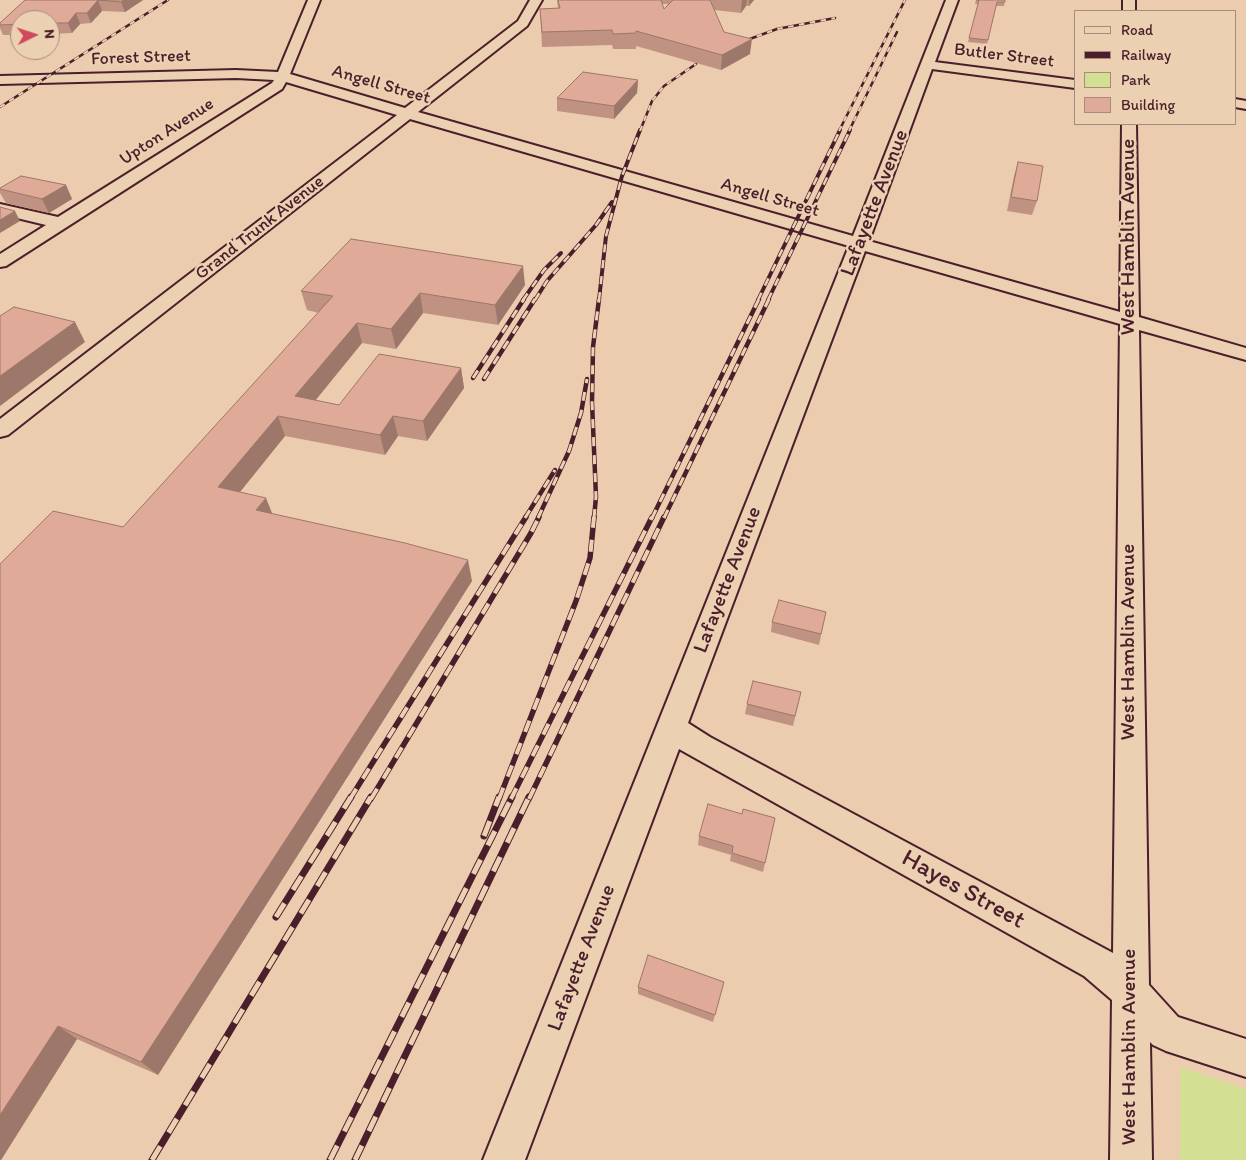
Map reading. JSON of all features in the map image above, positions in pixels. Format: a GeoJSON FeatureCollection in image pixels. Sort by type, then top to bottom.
{"type":"FeatureCollection","features":[{"type":"Feature","properties":{"kind":"street","name":"Upton Avenue"},"geometry":{"type":"LineString","coordinates":[[0,262],[277,86],[284,76],[314,0]]}},
{"type":"Feature","properties":{"kind":"street","name":"Grand Trunk Avenue"},"geometry":{"type":"LineString","coordinates":[[0,430],[523,23],[536,0]]}},
{"type":"Feature","properties":{"kind":"street","name":"Lafayette Avenue"},"geometry":{"type":"LineString","coordinates":[[504,1160],[952,0]]}},
{"type":"Feature","properties":{"kind":"street","name":"Butler Street"},"geometry":{"type":"LineString","coordinates":[[928,65],[1074,84]]}},
{"type":"Feature","properties":{"kind":"street","name":"Forest Street"},"geometry":{"type":"LineString","coordinates":[[0,80],[236,74],[284,76]]}},
{"type":"Feature","properties":{"kind":"street","name":"Angell Street"},"geometry":{"type":"LineString","coordinates":[[284,76],[407,114],[1246,354]]}},
{"type":"Feature","properties":{"kind":"street","name":"West Hamblin Avenue"},"geometry":{"type":"LineString","coordinates":[[1129,125],[1131,1160]]}},
{"type":"Feature","properties":{"kind":"street"},"geometry":{"type":"LineString","coordinates":[[0,209],[60,223]]}},
{"type":"Feature","properties":{"kind":"street","name":"Hayes Street"},"geometry":{"type":"LineString","coordinates":[[670,728],[708,751],[1097,962],[1130,990],[1166,1032],[1246,1058]]}},
{"type":"Feature","properties":{"kind":"green space"},"geometry":{"type":"Polygon","coordinates":[[[1180,1067],[1246,1089],[1246,1160],[1180,1160],[1180,1067]]]}},
{"type":"Feature","properties":{"kind":"building"},"geometry":{"type":"Polygon","coordinates":[[[25,0],[98,0],[87,13],[76,13],[68,23],[60,23],[60,10],[14,10],[25,0]]]}},
{"type":"Feature","properties":{"kind":"building"},"geometry":{"type":"Polygon","coordinates":[[[98,0],[124,0],[121,2],[98,0]]]}},
{"type":"Feature","properties":{"kind":"building"},"geometry":{"type":"Polygon","coordinates":[[[558,0],[661,0],[664,9],[673,0],[710,0],[724,32],[752,39],[722,55],[636,31],[636,33],[613,34],[612,30],[542,32],[540,9],[560,8],[558,0]]]}},
{"type":"Feature","properties":{"kind":"building"},"geometry":{"type":"Polygon","coordinates":[[[979,0],[1005,0],[1005,2],[997,2],[988,40],[969,38],[979,0]]]}},
{"type":"Feature","properties":{"kind":"building"},"geometry":{"type":"Polygon","coordinates":[[[10,14],[10,24],[0,25],[10,14]]]}},
{"type":"Feature","properties":{"kind":"building"},"geometry":{"type":"Polygon","coordinates":[[[583,72],[638,80],[614,106],[557,98],[583,72]]]}},
{"type":"Feature","properties":{"kind":"building"},"geometry":{"type":"Polygon","coordinates":[[[1018,162],[1043,166],[1037,201],[1011,197],[1018,162]]]}},
{"type":"Feature","properties":{"kind":"building"},"geometry":{"type":"Polygon","coordinates":[[[21,176],[66,185],[42,199],[0,189],[21,176]]]}},
{"type":"Feature","properties":{"kind":"building"},"geometry":{"type":"Polygon","coordinates":[[[0,207],[15,211],[0,220],[0,207]]]}},
{"type":"Feature","properties":{"kind":"building"},"geometry":{"type":"Polygon","coordinates":[[[351,239],[523,266],[495,305],[420,293],[391,329],[357,323],[295,396],[339,405],[379,354],[461,368],[423,421],[393,416],[380,435],[278,416],[218,487],[266,498],[256,510],[405,543],[468,560],[141,1062],[58,1026],[0,1115],[0,564],[53,511],[123,527],[333,296],[301,291],[351,239]]]}},
{"type":"Feature","properties":{"kind":"building"},"geometry":{"type":"Polygon","coordinates":[[[14,307],[75,322],[0,376],[0,316],[14,307]]]}},
{"type":"Feature","properties":{"kind":"building"},"geometry":{"type":"Polygon","coordinates":[[[779,600],[826,612],[821,634],[772,622],[779,600]]]}},
{"type":"Feature","properties":{"kind":"building"},"geometry":{"type":"Polygon","coordinates":[[[753,681],[801,692],[795,716],[747,704],[753,681]]]}},
{"type":"Feature","properties":{"kind":"building"},"geometry":{"type":"Polygon","coordinates":[[[708,804],[742,814],[743,809],[775,818],[765,863],[732,853],[733,846],[699,836],[708,804]]]}},
{"type":"Feature","properties":{"kind":"building"},"geometry":{"type":"Polygon","coordinates":[[[648,955],[724,982],[715,1015],[638,987],[648,955]]]}},
{"type":"Feature","properties":{"kind":"railway"},"geometry":{"type":"LineString","coordinates":[[0,107],[168,0]]}},
{"type":"Feature","properties":{"kind":"railway"},"geometry":{"type":"LineString","coordinates":[[839,131],[905,0]]}},
{"type":"Feature","properties":{"kind":"railway"},"geometry":{"type":"LineString","coordinates":[[736,44],[777,29],[835,18]]}},
{"type":"Feature","properties":{"kind":"railway"},"geometry":{"type":"LineString","coordinates":[[849,131],[897,32]]}},
{"type":"Feature","properties":{"kind":"railway"},"geometry":{"type":"LineString","coordinates":[[640,131],[652,101],[664,86],[696,64]]}},
{"type":"Feature","properties":{"kind":"railway"},"geometry":{"type":"LineString","coordinates":[[599,300],[606,236],[622,176],[640,130]]}},
{"type":"Feature","properties":{"kind":"railway"},"geometry":{"type":"LineString","coordinates":[[758,300],[840,130]]}},
{"type":"Feature","properties":{"kind":"railway"},"geometry":{"type":"LineString","coordinates":[[768,300],[850,130]]}},
{"type":"Feature","properties":{"kind":"railway"},"geometry":{"type":"LineString","coordinates":[[535,300],[547,281],[596,225],[612,202]]}},
{"type":"Feature","properties":{"kind":"railway"},"geometry":{"type":"LineString","coordinates":[[523,300],[544,270],[561,253]]}},
{"type":"Feature","properties":{"kind":"railway"},"geometry":{"type":"LineString","coordinates":[[473,378],[524,299]]}},
{"type":"Feature","properties":{"kind":"railway"},"geometry":{"type":"LineString","coordinates":[[484,379],[535,299]]}},
{"type":"Feature","properties":{"kind":"railway"},"geometry":{"type":"LineString","coordinates":[[594,518],[596,497],[592,402],[593,347],[599,299]]}},
{"type":"Feature","properties":{"kind":"railway"},"geometry":{"type":"LineString","coordinates":[[652,518],[759,299]]}},
{"type":"Feature","properties":{"kind":"railway"},"geometry":{"type":"LineString","coordinates":[[664,518],[769,299]]}},
{"type":"Feature","properties":{"kind":"railway"},"geometry":{"type":"LineString","coordinates":[[538,518],[569,451],[581,413],[587,379]]}},
{"type":"Feature","properties":{"kind":"railway"},"geometry":{"type":"LineString","coordinates":[[525,518],[555,470]]}},
{"type":"Feature","properties":{"kind":"railway"},"geometry":{"type":"LineString","coordinates":[[350,799],[526,517]]}},
{"type":"Feature","properties":{"kind":"railway"},"geometry":{"type":"LineString","coordinates":[[371,799],[539,517]]}},
{"type":"Feature","properties":{"kind":"railway"},"geometry":{"type":"LineString","coordinates":[[499,799],[576,601],[590,558],[594,517]]}},
{"type":"Feature","properties":{"kind":"railway"},"geometry":{"type":"LineString","coordinates":[[512,797],[652,517]]}},
{"type":"Feature","properties":{"kind":"railway"},"geometry":{"type":"LineString","coordinates":[[529,799],[664,517]]}},
{"type":"Feature","properties":{"kind":"railway"},"geometry":{"type":"LineString","coordinates":[[276,917],[351,797]]}},
{"type":"Feature","properties":{"kind":"railway"},"geometry":{"type":"LineString","coordinates":[[152,1160],[371,797]]}},
{"type":"Feature","properties":{"kind":"railway"},"geometry":{"type":"LineString","coordinates":[[484,836],[499,797]]}},
{"type":"Feature","properties":{"kind":"railway"},"geometry":{"type":"LineString","coordinates":[[330,1160],[512,797]]}},
{"type":"Feature","properties":{"kind":"railway"},"geometry":{"type":"LineString","coordinates":[[355,1160],[529,797]]}}]}
